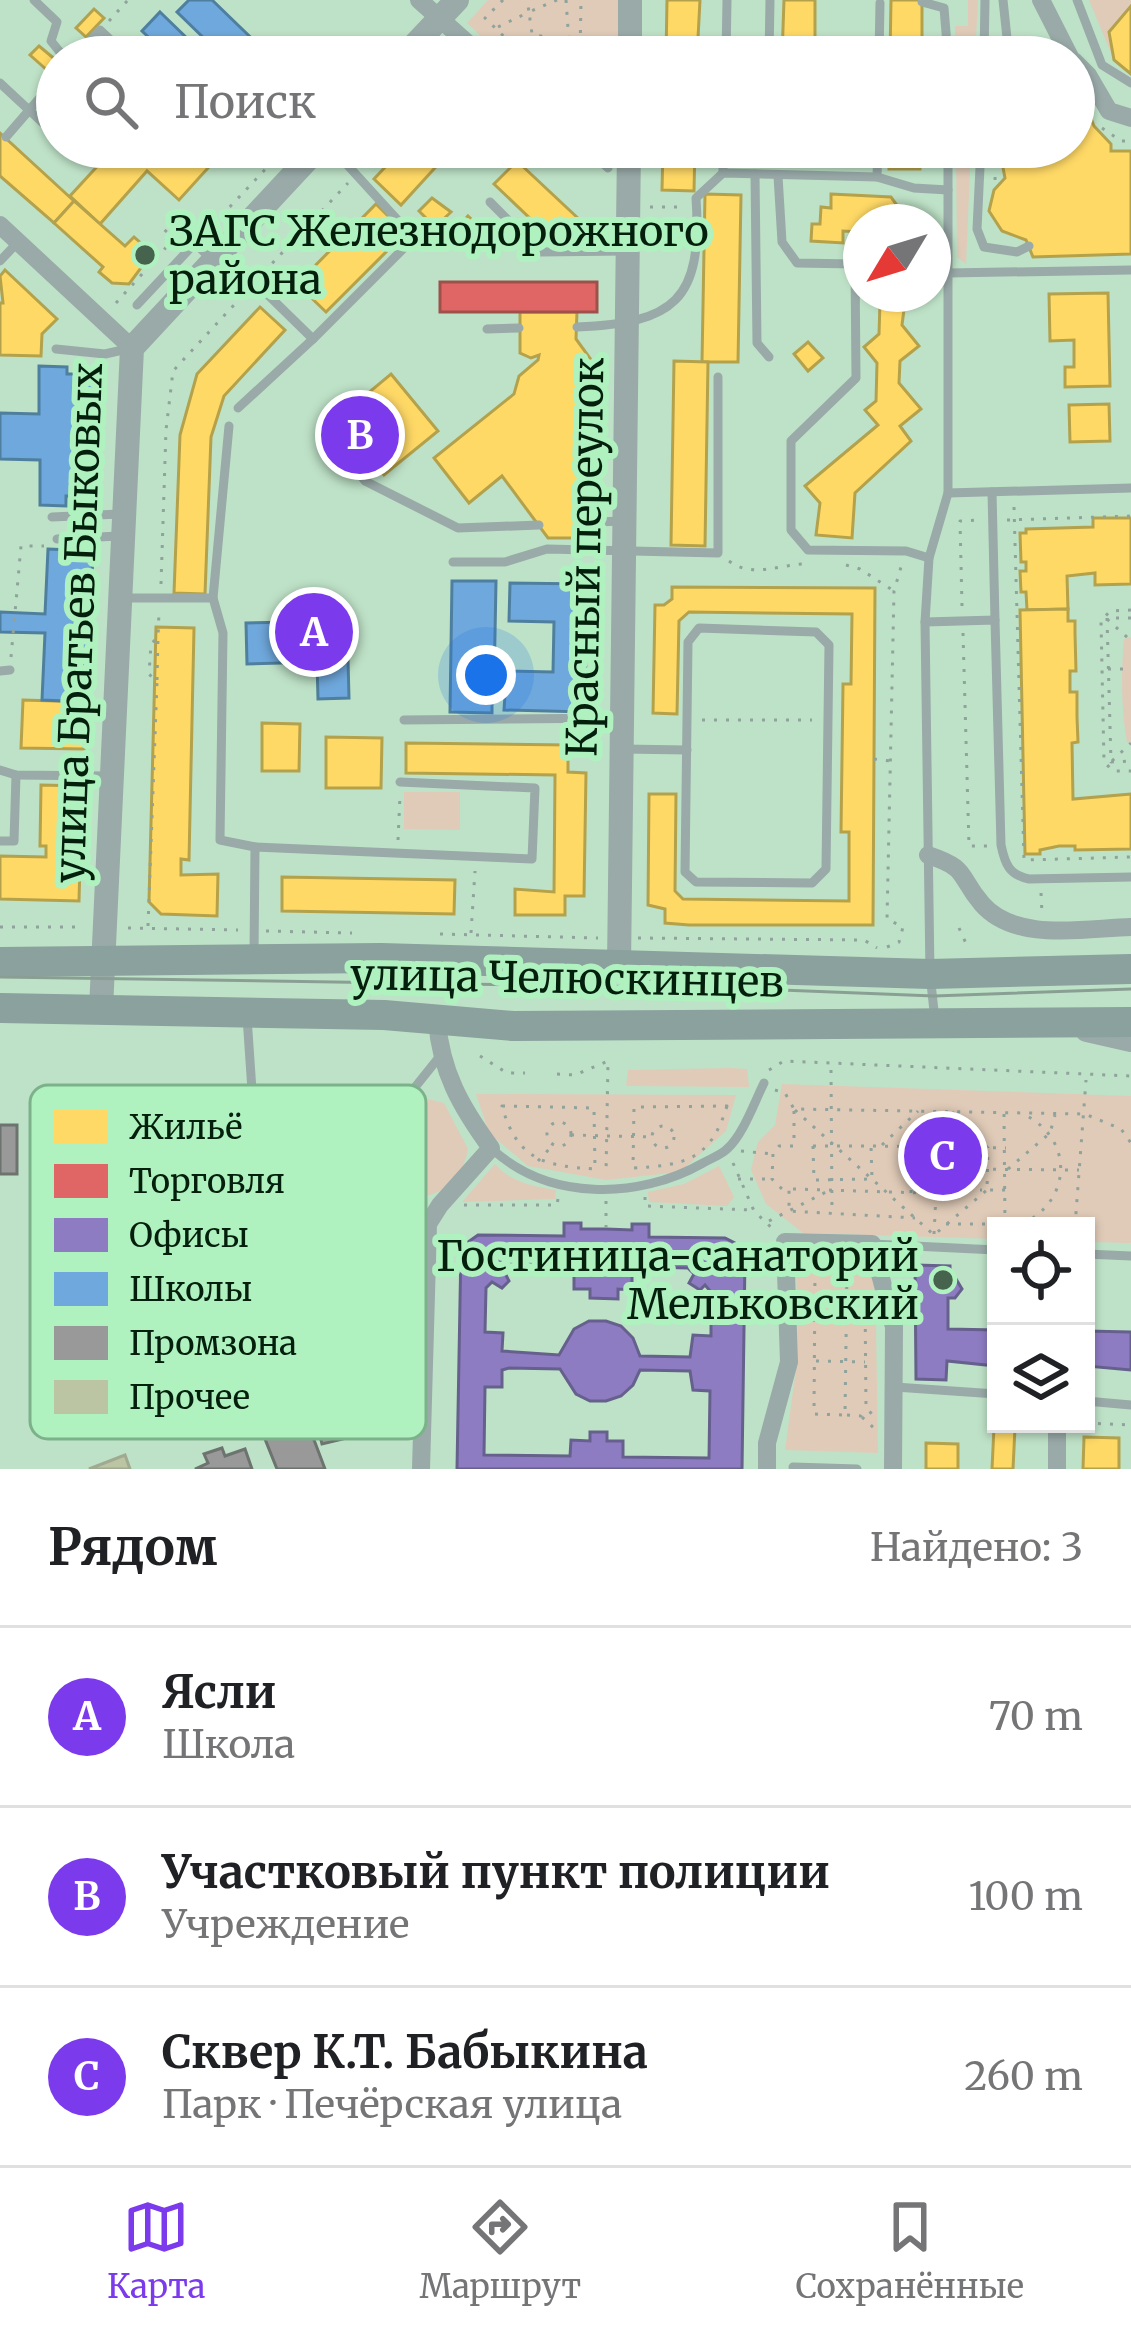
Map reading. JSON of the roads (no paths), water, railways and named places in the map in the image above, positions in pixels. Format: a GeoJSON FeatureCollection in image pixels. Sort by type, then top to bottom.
{"type":"FeatureCollection","features":[{"type":"Feature","properties":{"kind":"main road","name":"улица Челюскинцев"},"geometry":{"type":"LineString","coordinates":[[0,962],[103,964],[254,945],[381,958],[619,952],[710,965],[930,974],[1131,969]]}},
{"type":"Feature","properties":{"kind":"main road"},"geometry":{"type":"LineString","coordinates":[[381,958],[368,994],[384,1015]]}},
{"type":"Feature","properties":{"kind":"main road","name":"улица Челюскинцев"},"geometry":{"type":"LineString","coordinates":[[0,1007],[671,1027],[1131,1022]]}},
{"type":"Feature","properties":{"kind":"street"},"geometry":{"type":"LineString","coordinates":[[419,0],[449,9],[469,36]]}},
{"type":"Feature","properties":{"kind":"street"},"geometry":{"type":"LineString","coordinates":[[630,0],[630,36]]}},
{"type":"Feature","properties":{"kind":"street"},"geometry":{"type":"LineString","coordinates":[[1041,0],[1060,36]]}},
{"type":"Feature","properties":{"kind":"street"},"geometry":{"type":"LineString","coordinates":[[423,36],[449,9]]}},
{"type":"Feature","properties":{"kind":"street"},"geometry":{"type":"LineString","coordinates":[[1095,87],[1109,111],[1131,118]]}},
{"type":"Feature","properties":{"kind":"street"},"geometry":{"type":"LineString","coordinates":[[132,348],[210,252],[299,168]]}},
{"type":"Feature","properties":{"kind":"street","name":"Красный переулок"},"geometry":{"type":"LineString","coordinates":[[619,952],[629,168]]}},
{"type":"Feature","properties":{"kind":"street","name":"улица Братьев Быковых"},"geometry":{"type":"LineString","coordinates":[[0,225],[132,348],[120,437],[125,524],[101,1010]]}},
{"type":"Feature","properties":{"kind":"street"},"geometry":{"type":"LineString","coordinates":[[928,856],[958,865],[984,906],[1016,924],[1050,930],[1131,927]]}},
{"type":"Feature","properties":{"kind":"street"},"geometry":{"type":"LineString","coordinates":[[426,1234],[440,1204],[491,1148],[460,1101],[440,1056],[437,1021]]}},
{"type":"Feature","properties":{"kind":"street"},"geometry":{"type":"LineString","coordinates":[[1056,1023],[1131,1040]]}},
{"type":"Feature","properties":{"kind":"street"},"geometry":{"type":"LineString","coordinates":[[767,1469],[767,1443],[789,1362],[785,1241],[872,1244],[894,1327],[893,1469]]}},
{"type":"Feature","properties":{"kind":"street"},"geometry":{"type":"LineString","coordinates":[[1057,1433],[1057,1469]]}},
{"type":"Feature","properties":{"kind":"street"},"geometry":{"type":"LineString","coordinates":[[422,1439],[422,1469]]}},
{"type":"Feature","properties":{"kind":"lane"},"geometry":{"type":"LineString","coordinates":[[34,0],[57,22],[53,36]]}},
{"type":"Feature","properties":{"kind":"lane"},"geometry":{"type":"LineString","coordinates":[[726,36],[727,0]]}},
{"type":"Feature","properties":{"kind":"lane"},"geometry":{"type":"LineString","coordinates":[[769,36],[770,0]]}},
{"type":"Feature","properties":{"kind":"lane"},"geometry":{"type":"LineString","coordinates":[[984,36],[985,0]]}},
{"type":"Feature","properties":{"kind":"lane"},"geometry":{"type":"LineString","coordinates":[[1003,0],[1007,36]]}},
{"type":"Feature","properties":{"kind":"lane"},"geometry":{"type":"LineString","coordinates":[[1077,0],[1091,36]]}},
{"type":"Feature","properties":{"kind":"lane"},"geometry":{"type":"LineString","coordinates":[[881,36],[883,2]]}},
{"type":"Feature","properties":{"kind":"lane"},"geometry":{"type":"LineString","coordinates":[[922,2],[944,8],[946,36]]}},
{"type":"Feature","properties":{"kind":"lane"},"geometry":{"type":"LineString","coordinates":[[1095,47],[1102,65],[1131,83]]}},
{"type":"Feature","properties":{"kind":"lane"},"geometry":{"type":"LineString","coordinates":[[0,83],[36,115]]}},
{"type":"Feature","properties":{"kind":"lane"},"geometry":{"type":"LineString","coordinates":[[6,137],[36,102]]}},
{"type":"Feature","properties":{"kind":"lane"},"geometry":{"type":"LineString","coordinates":[[238,408],[414,238],[334,168]]}},
{"type":"Feature","properties":{"kind":"lane"},"geometry":{"type":"LineString","coordinates":[[723,168],[723,173]]}},
{"type":"Feature","properties":{"kind":"lane"},"geometry":{"type":"LineString","coordinates":[[878,168],[878,177]]}},
{"type":"Feature","properties":{"kind":"lane"},"geometry":{"type":"LineString","coordinates":[[948,168],[948,204]]}},
{"type":"Feature","properties":{"kind":"lane"},"geometry":{"type":"LineString","coordinates":[[980,168],[977,229],[985,247],[987,272]]}},
{"type":"Feature","properties":{"kind":"lane"},"geometry":{"type":"LineString","coordinates":[[577,327],[648,320],[672,304],[685,288],[698,240],[696,198],[723,173],[878,177],[914,188],[948,190]]}},
{"type":"Feature","properties":{"kind":"lane"},"geometry":{"type":"LineString","coordinates":[[755,174],[757,343],[770,357]]}},
{"type":"Feature","properties":{"kind":"lane"},"geometry":{"type":"LineString","coordinates":[[778,176],[782,242],[797,263],[855,264],[856,379],[790,441],[790,530],[808,550],[906,550],[929,558]]}},
{"type":"Feature","properties":{"kind":"lane"},"geometry":{"type":"LineString","coordinates":[[490,202],[540,252],[627,251]]}},
{"type":"Feature","properties":{"kind":"lane"},"geometry":{"type":"LineString","coordinates":[[0,260],[18,242]]}},
{"type":"Feature","properties":{"kind":"lane"},"geometry":{"type":"LineString","coordinates":[[985,247],[1017,252],[1029,246]]}},
{"type":"Feature","properties":{"kind":"lane"},"geometry":{"type":"LineString","coordinates":[[136,305],[210,252],[254,283],[313,340]]}},
{"type":"Feature","properties":{"kind":"lane"},"geometry":{"type":"LineString","coordinates":[[951,273],[1131,270]]}},
{"type":"Feature","properties":{"kind":"lane"},"geometry":{"type":"LineString","coordinates":[[936,1024],[930,974],[925,622],[929,558],[948,493],[948,312]]}},
{"type":"Feature","properties":{"kind":"lane"},"geometry":{"type":"LineString","coordinates":[[487,329],[519,328]]}},
{"type":"Feature","properties":{"kind":"lane"},"geometry":{"type":"LineString","coordinates":[[56,349],[105,353],[132,348]]}},
{"type":"Feature","properties":{"kind":"lane"},"geometry":{"type":"LineString","coordinates":[[453,562],[505,562],[547,549],[718,553],[718,376]]}},
{"type":"Feature","properties":{"kind":"lane"},"geometry":{"type":"LineString","coordinates":[[229,426],[214,598],[223,633],[220,840],[255,848],[532,859],[535,788],[400,782]]}},
{"type":"Feature","properties":{"kind":"lane"},"geometry":{"type":"LineString","coordinates":[[322,428],[365,481],[458,528],[538,525]]}},
{"type":"Feature","properties":{"kind":"lane"},"geometry":{"type":"LineString","coordinates":[[948,493],[1131,488]]}},
{"type":"Feature","properties":{"kind":"lane"},"geometry":{"type":"LineString","coordinates":[[992,492],[1001,845],[1008,868],[1029,879],[1131,877]]}},
{"type":"Feature","properties":{"kind":"lane"},"geometry":{"type":"LineString","coordinates":[[52,517],[125,524]]}},
{"type":"Feature","properties":{"kind":"lane"},"geometry":{"type":"LineString","coordinates":[[595,522],[624,521]]}},
{"type":"Feature","properties":{"kind":"lane"},"geometry":{"type":"LineString","coordinates":[[58,543],[125,524]]}},
{"type":"Feature","properties":{"kind":"lane"},"geometry":{"type":"LineString","coordinates":[[120,598],[214,598]]}},
{"type":"Feature","properties":{"kind":"lane"},"geometry":{"type":"LineString","coordinates":[[925,622],[995,620]]}},
{"type":"Feature","properties":{"kind":"lane"},"geometry":{"type":"LineString","coordinates":[[699,628],[816,632],[829,645],[826,869],[812,883],[696,882],[685,872],[687,750],[688,642],[699,628]]}},
{"type":"Feature","properties":{"kind":"lane"},"geometry":{"type":"LineString","coordinates":[[404,720],[622,718]]}},
{"type":"Feature","properties":{"kind":"lane"},"geometry":{"type":"LineString","coordinates":[[622,749],[687,750]]}},
{"type":"Feature","properties":{"kind":"lane"},"geometry":{"type":"LineString","coordinates":[[0,770],[16,775],[112,776]]}},
{"type":"Feature","properties":{"kind":"lane"},"geometry":{"type":"LineString","coordinates":[[0,841],[14,841],[16,775]]}},
{"type":"Feature","properties":{"kind":"lane"},"geometry":{"type":"LineString","coordinates":[[254,945],[255,848]]}},
{"type":"Feature","properties":{"kind":"lane"},"geometry":{"type":"LineString","coordinates":[[247,1012],[252,1085]]}},
{"type":"Feature","properties":{"kind":"lane"},"geometry":{"type":"LineString","coordinates":[[417,1085],[440,1056]]}},
{"type":"Feature","properties":{"kind":"lane"},"geometry":{"type":"LineString","coordinates":[[491,1148],[526,1174],[560,1186],[605,1190],[646,1186],[674,1179],[729,1148],[764,1083]]}},
{"type":"Feature","properties":{"kind":"lane"},"geometry":{"type":"LineString","coordinates":[[872,1244],[987,1250]]}},
{"type":"Feature","properties":{"kind":"lane"},"geometry":{"type":"LineString","coordinates":[[1095,1254],[1131,1256]]}},
{"type":"Feature","properties":{"kind":"lane"},"geometry":{"type":"LineString","coordinates":[[895,1387],[987,1393]]}},
{"type":"Feature","properties":{"kind":"lane"},"geometry":{"type":"LineString","coordinates":[[1095,1402],[1131,1405]]}},
{"type":"Feature","properties":{"kind":"lane"},"geometry":{"type":"LineString","coordinates":[[793,1466],[857,1469]]}},
{"type":"Feature","properties":{"kind":"tram line"},"geometry":{"type":"LineString","coordinates":[[0,977],[728,988],[934,996],[1131,989]]}},
{"type":"Feature","properties":{"kind":"place","name":"ЗАГС Железнодорожного района"},"geometry":{"type":"Point","coordinates":[145,255]}},
{"type":"Feature","properties":{"kind":"place","name":"Участковый пункт полиции"},"geometry":{"type":"Point","coordinates":[360,435]}},
{"type":"Feature","properties":{"kind":"place","name":"Ясли"},"geometry":{"type":"Point","coordinates":[314,632]}},
{"type":"Feature","properties":{"kind":"place","name":"Сквер К.Т. Бабыкина"},"geometry":{"type":"Point","coordinates":[943,1156]}},
{"type":"Feature","properties":{"kind":"place","name":"Гостиница-санаторий Мельковский"},"geometry":{"type":"Point","coordinates":[943,1280]}}]}
